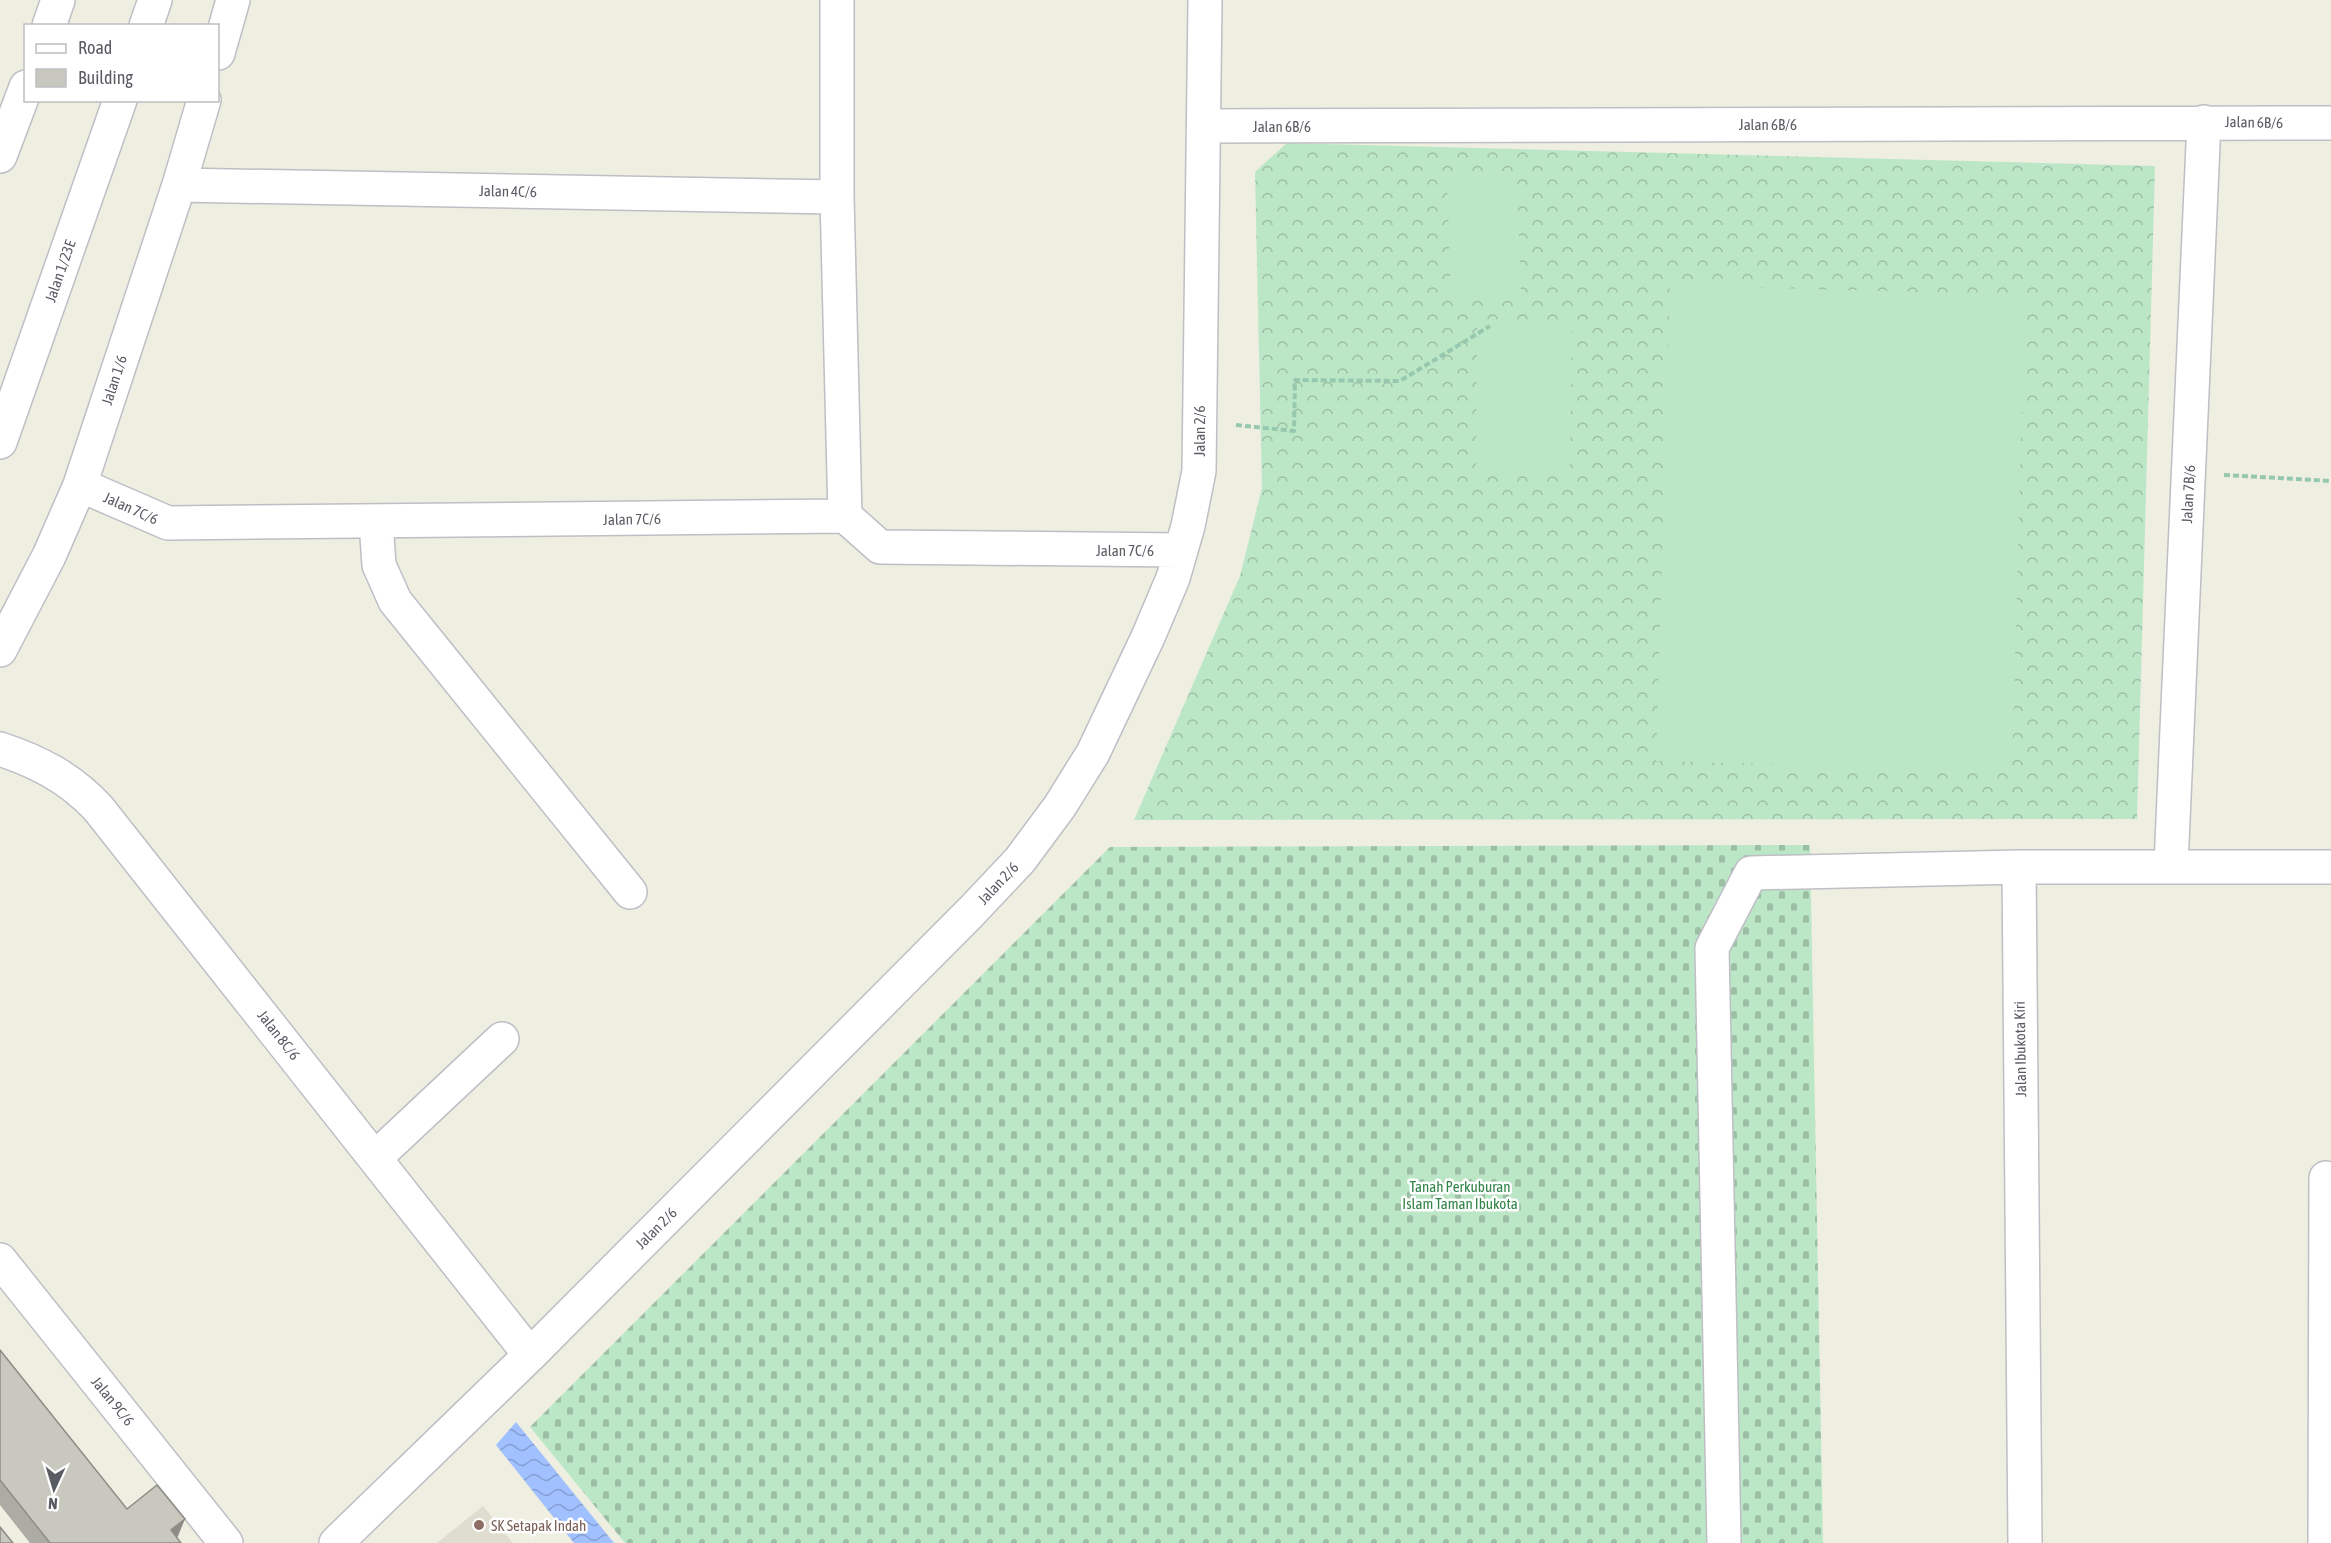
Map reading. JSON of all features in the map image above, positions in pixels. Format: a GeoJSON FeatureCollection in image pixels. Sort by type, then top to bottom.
{"type":"FeatureCollection","features":[{"type":"Feature","properties":{"kind":"street"},"geometry":{"type":"LineString","coordinates":[[50,24],[58,0]]}},
{"type":"Feature","properties":{"kind":"street"},"geometry":{"type":"LineString","coordinates":[[147,24],[155,0]]}},
{"type":"Feature","properties":{"kind":"street"},"geometry":{"type":"LineString","coordinates":[[219,49],[233,0]]}},
{"type":"Feature","properties":{"kind":"street"},"geometry":{"type":"LineString","coordinates":[[837,0],[837,197],[845,516]]}},
{"type":"Feature","properties":{"kind":"street","name":"Jalan 2/6"},"geometry":{"type":"LineString","coordinates":[[336,1543],[530,1355],[1020,860],[1060,806],[1093,753],[1148,637],[1181,550],[1199,471],[1205,0]]}},
{"type":"Feature","properties":{"kind":"street"},"geometry":{"type":"LineString","coordinates":[[0,156],[24,92]]}},
{"type":"Feature","properties":{"kind":"street","name":"Jalan 1/23E"},"geometry":{"type":"LineString","coordinates":[[0,442],[119,102]]}},
{"type":"Feature","properties":{"kind":"street","name":"Jalan 1/6"},"geometry":{"type":"LineString","coordinates":[[0,650],[49,556],[80,485],[179,184],[203,102]]}},
{"type":"Feature","properties":{"kind":"street","name":"Jalan 7B/6"},"geometry":{"type":"LineString","coordinates":[[2171,865],[2204,122]]}},
{"type":"Feature","properties":{"kind":"street","name":"Jalan 6B/6"},"geometry":{"type":"LineString","coordinates":[[1204,126],[2331,123]]}},
{"type":"Feature","properties":{"kind":"street","name":"Jalan 4C/6"},"geometry":{"type":"LineString","coordinates":[[179,184],[837,197]]}},
{"type":"Feature","properties":{"kind":"street","name":"Jalan 7C/6"},"geometry":{"type":"LineString","coordinates":[[80,485],[168,523],[845,516],[880,547],[970,550],[1181,550]]}},
{"type":"Feature","properties":{"kind":"street"},"geometry":{"type":"LineString","coordinates":[[376,522],[379,565],[395,601],[630,892]]}},
{"type":"Feature","properties":{"kind":"street","name":"Jalan 8C/6"},"geometry":{"type":"LineString","coordinates":[[0,749],[45,766],[67,779],[98,808],[530,1355]]}},
{"type":"Feature","properties":{"kind":"street"},"geometry":{"type":"LineString","coordinates":[[1724,1543],[1712,948],[1751,873],[2171,865],[2331,867]]}},
{"type":"Feature","properties":{"kind":"street","name":"Jalan Ibukota Kiri"},"geometry":{"type":"LineString","coordinates":[[2019,867],[2025,1543]]}},
{"type":"Feature","properties":{"kind":"street"},"geometry":{"type":"LineString","coordinates":[[375,1158],[502,1039]]}},
{"type":"Feature","properties":{"kind":"street"},"geometry":{"type":"LineString","coordinates":[[2325,1543],[2326,1178]]}},
{"type":"Feature","properties":{"kind":"street","name":"Jalan 9C/6"},"geometry":{"type":"LineString","coordinates":[[0,1260],[226,1543]]}},
{"type":"Feature","properties":{"kind":"path"},"geometry":{"type":"LineString","coordinates":[[1199,422],[1294,431],[1295,380],[1400,381],[1490,326]]}},
{"type":"Feature","properties":{"kind":"path"},"geometry":{"type":"LineString","coordinates":[[2188,474],[2331,481]]}},
{"type":"Feature","properties":{"kind":"shaded area","name":"SK Setapak Indah"},"geometry":{"type":"Polygon","coordinates":[[[483,1506],[513,1543],[437,1543],[483,1506]]]}},
{"type":"Feature","properties":{"kind":"green space"},"geometry":{"type":"Polygon","coordinates":[[[1287,143],[2155,166],[2137,819],[1134,820],[1240,576],[1262,488],[1255,172],[1287,143]]]}},
{"type":"Feature","properties":{"kind":"green space"},"geometry":{"type":"Polygon","coordinates":[[[1517,176],[1521,294],[1451,296],[1447,178],[1517,176]]]}},
{"type":"Feature","properties":{"kind":"green space"},"geometry":{"type":"Polygon","coordinates":[[[1670,285],[2025,295],[2012,771],[1656,761],[1670,285]]]}},
{"type":"Feature","properties":{"kind":"green space"},"geometry":{"type":"Polygon","coordinates":[[[1477,319],[1572,320],[1570,475],[1476,474],[1477,319]]]}},
{"type":"Feature","properties":{"kind":"green space","name":"Tanah Perkuburan Islam Taman Ibukota"},"geometry":{"type":"Polygon","coordinates":[[[1810,845],[1823,1543],[625,1543],[530,1427],[1110,847],[1810,845]]]}},
{"type":"Feature","properties":{"kind":"water"},"geometry":{"type":"Polygon","coordinates":[[[516,1422],[614,1543],[574,1543],[496,1445],[516,1422]]]}},
{"type":"Feature","properties":{"kind":"building"},"geometry":{"type":"Polygon","coordinates":[[[0,1350],[127,1509],[157,1485],[185,1519],[171,1530],[181,1543],[50,1543],[0,1480],[0,1350]]]}},
{"type":"Feature","properties":{"kind":"building"},"geometry":{"type":"Polygon","coordinates":[[[0,1527],[13,1543],[0,1543],[0,1527]]]}},
{"type":"Feature","properties":{"kind":"place","name":"SK Setapak Indah"},"geometry":{"type":"Point","coordinates":[479,1525]}}]}
